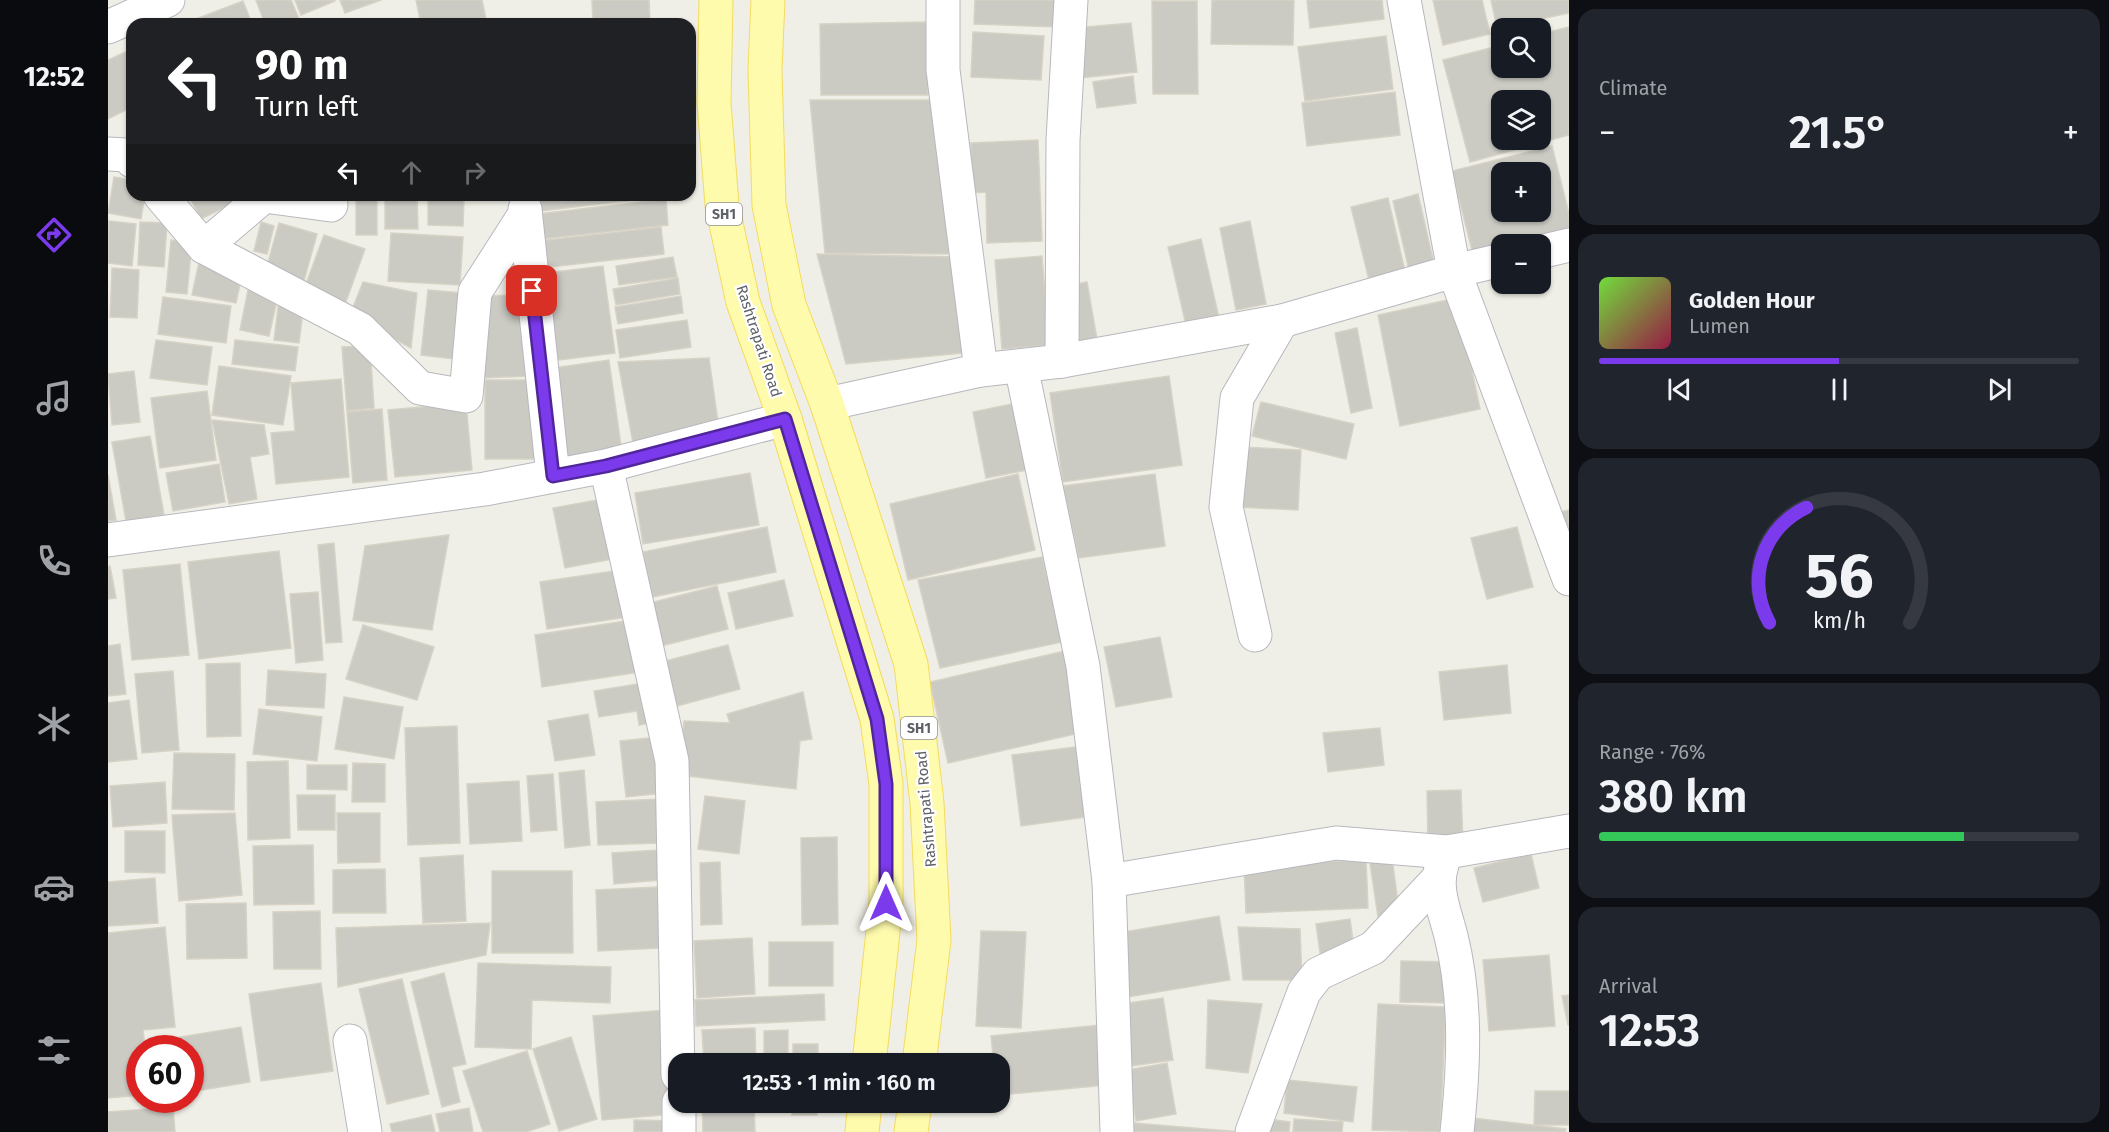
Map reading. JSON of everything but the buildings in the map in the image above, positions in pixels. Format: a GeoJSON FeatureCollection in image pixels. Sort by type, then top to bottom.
{"type":"FeatureCollection","features":[{"type":"Feature","properties":{"kind":"main road","name":"Rashtrapati Road"},"geometry":{"type":"LineString","coordinates":[[716,0],[714,103],[722,206],[743,302],[785,419],[877,719],[886,784],[886,903],[870,1053]]}},
{"type":"Feature","properties":{"kind":"main road","name":"Rashtrapati Road"},"geometry":{"type":"LineString","coordinates":[[768,0],[765,70],[769,205],[789,305],[828,404],[911,664],[927,803],[934,940],[920,1053]]}},
{"type":"Feature","properties":{"kind":"main road"},"geometry":{"type":"LineString","coordinates":[[849,625],[894,611]]}},
{"type":"Feature","properties":{"kind":"main road"},"geometry":{"type":"LineString","coordinates":[[862,1132],[864,1113]]}},
{"type":"Feature","properties":{"kind":"main road"},"geometry":{"type":"LineString","coordinates":[[911,1132],[914,1113]]}},
{"type":"Feature","properties":{"kind":"street"},"geometry":{"type":"LineString","coordinates":[[128,18],[168,0]]}},
{"type":"Feature","properties":{"kind":"street"},"geometry":{"type":"LineString","coordinates":[[943,0],[943,70],[981,370]]}},
{"type":"Feature","properties":{"kind":"street"},"geometry":{"type":"LineString","coordinates":[[1062,361],[1063,140],[1071,0]]}},
{"type":"Feature","properties":{"kind":"street"},"geometry":{"type":"LineString","coordinates":[[1404,0],[1454,271],[1569,579]]}},
{"type":"Feature","properties":{"kind":"street"},"geometry":{"type":"LineString","coordinates":[[108,27],[126,19]]}},
{"type":"Feature","properties":{"kind":"street"},"geometry":{"type":"LineString","coordinates":[[108,153],[126,155]]}},
{"type":"Feature","properties":{"kind":"street"},"geometry":{"type":"LineString","coordinates":[[165,201],[204,247],[360,329],[420,388],[465,396],[475,292],[524,204]]}},
{"type":"Feature","properties":{"kind":"street"},"geometry":{"type":"LineString","coordinates":[[204,247],[258,201]]}},
{"type":"Feature","properties":{"kind":"street"},"geometry":{"type":"LineString","coordinates":[[301,201],[331,205]]}},
{"type":"Feature","properties":{"kind":"street"},"geometry":{"type":"LineString","coordinates":[[524,204],[553,476]]}},
{"type":"Feature","properties":{"kind":"street"},"geometry":{"type":"LineString","coordinates":[[1551,249],[1569,245]]}},
{"type":"Feature","properties":{"kind":"street"},"geometry":{"type":"LineString","coordinates":[[828,404],[981,370],[1062,361],[1282,321],[1454,271],[1491,263]]}},
{"type":"Feature","properties":{"kind":"street"},"geometry":{"type":"LineString","coordinates":[[1256,635],[1226,507],[1237,398],[1282,321]]}},
{"type":"Feature","properties":{"kind":"street"},"geometry":{"type":"LineString","coordinates":[[1022,366],[1083,666],[1109,880],[1117,1132]]}},
{"type":"Feature","properties":{"kind":"street"},"geometry":{"type":"LineString","coordinates":[[108,540],[484,489],[606,466],[785,419]]}},
{"type":"Feature","properties":{"kind":"street"},"geometry":{"type":"LineString","coordinates":[[606,466],[672,760],[678,1053]]}},
{"type":"Feature","properties":{"kind":"street"},"geometry":{"type":"LineString","coordinates":[[1109,880],[1336,843],[1442,866],[1569,831]]}},
{"type":"Feature","properties":{"kind":"street"},"geometry":{"type":"LineString","coordinates":[[1252,1132],[1304,992],[1317,974],[1373,948],[1442,866]]}},
{"type":"Feature","properties":{"kind":"street"},"geometry":{"type":"LineString","coordinates":[[1442,866],[1458,963],[1463,1018],[1462,1077],[1457,1132]]}},
{"type":"Feature","properties":{"kind":"street"},"geometry":{"type":"LineString","coordinates":[[350,1041],[365,1132]]}},
{"type":"Feature","properties":{"kind":"street"},"geometry":{"type":"LineString","coordinates":[[678,1113],[679,1132]]}},
{"type":"Feature","properties":{"kind":"route"},"geometry":{"type":"LineString","coordinates":[[532,291],[553,476],[606,466],[785,419],[877,719],[886,784],[886,903]]}}]}
